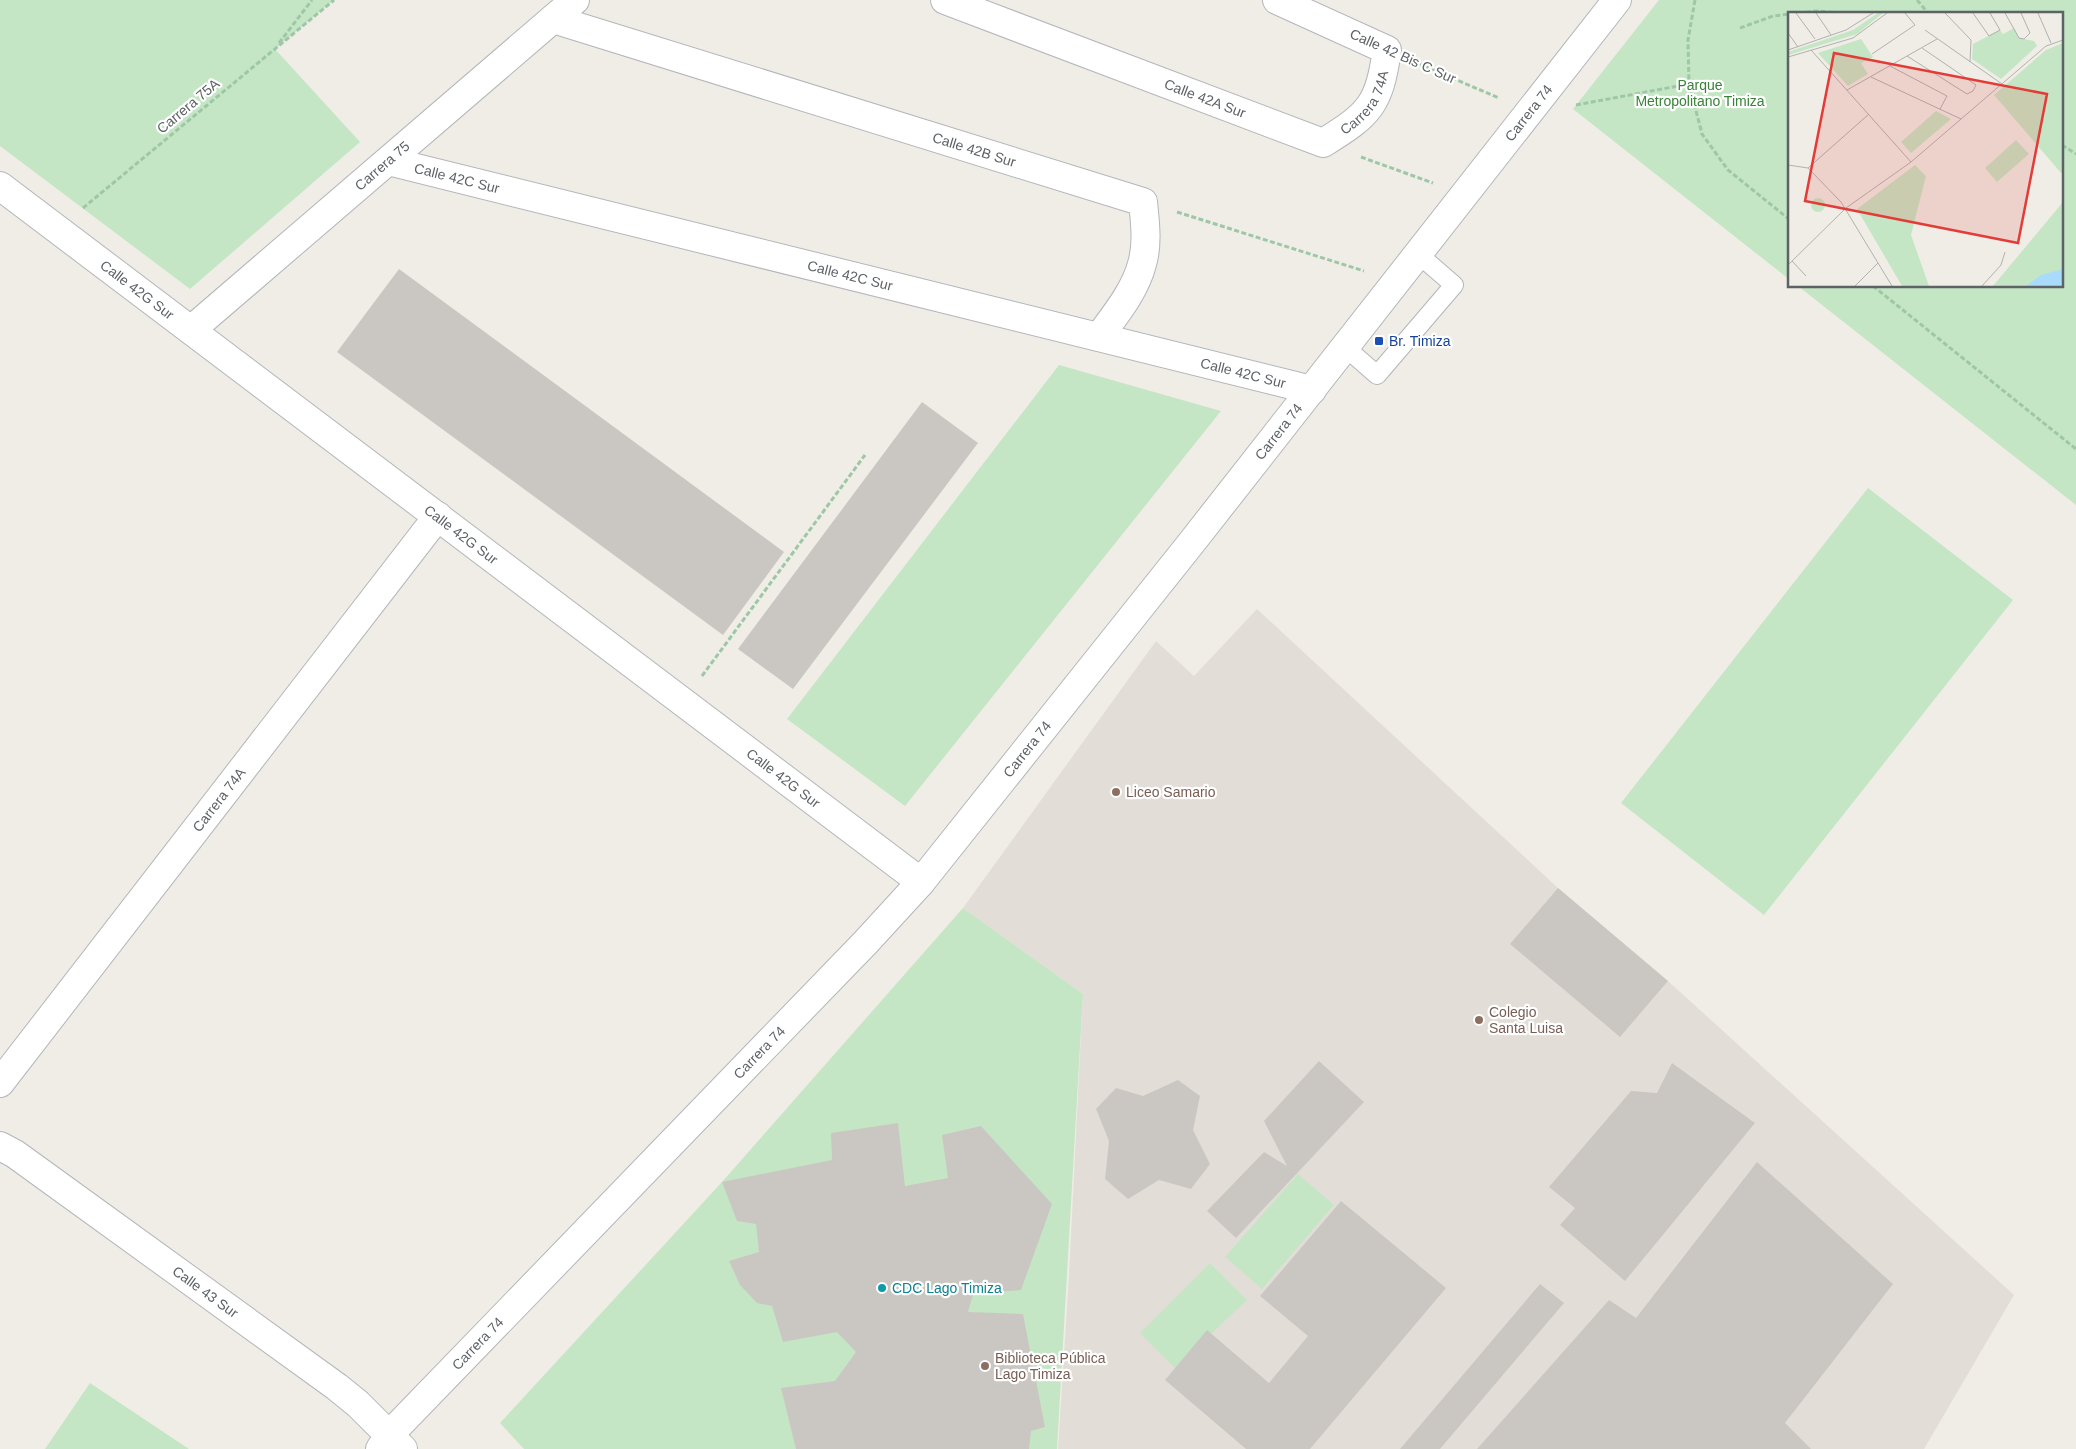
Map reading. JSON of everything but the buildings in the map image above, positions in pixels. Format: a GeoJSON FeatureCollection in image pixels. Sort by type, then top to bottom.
{"type":"FeatureCollection","features":[{"type":"Feature","properties":{"kind":"street","name":"Carrera 75"},"geometry":{"type":"LineString","coordinates":[[191,330],[575,0]]}},
{"type":"Feature","properties":{"kind":"street","name":"Calle 42A Sur"},"geometry":{"type":"LineString","coordinates":[[945,0],[1323,143]]}},
{"type":"Feature","properties":{"kind":"street","name":"Calle 42 Bis C Sur"},"geometry":{"type":"LineString","coordinates":[[1277,0],[1387,50]]}},
{"type":"Feature","properties":{"kind":"street","name":"Carrera 74"},"geometry":{"type":"LineString","coordinates":[[391,1444],[921,882],[1312,390],[1617,0]]}},
{"type":"Feature","properties":{"kind":"street","name":"Calle 42B Sur"},"geometry":{"type":"LineString","coordinates":[[552,19],[1143,202]]}},
{"type":"Feature","properties":{"kind":"street","name":"Carrera 74A"},"geometry":{"type":"LineString","coordinates":[[1323,143],[1354,124],[1371,107],[1383,78],[1387,50]]}},
{"type":"Feature","properties":{"kind":"street","name":"Calle 42C Sur"},"geometry":{"type":"LineString","coordinates":[[388,161],[1312,390]]}},
{"type":"Feature","properties":{"kind":"street","name":"Calle 42G Sur"},"geometry":{"type":"LineString","coordinates":[[0,186],[921,882]]}},
{"type":"Feature","properties":{"kind":"street"},"geometry":{"type":"LineString","coordinates":[[1099,337],[1128,296],[1142,264],[1146,233],[1143,202]]}},
{"type":"Feature","properties":{"kind":"street","name":"Carrera 74A"},"geometry":{"type":"LineString","coordinates":[[0,1083],[438,516]]}},
{"type":"Feature","properties":{"kind":"street","name":"Calle 43 Sur"},"geometry":{"type":"LineString","coordinates":[[0,1146],[15,1154],[337,1387],[391,1444]]}},
{"type":"Feature","properties":{"kind":"lane"},"geometry":{"type":"LineString","coordinates":[[1345,347],[1377,375],[1454,284],[1418,254]]}},
{"type":"Feature","properties":{"kind":"path"},"geometry":{"type":"LineString","coordinates":[[274,49],[312,0]]}},
{"type":"Feature","properties":{"kind":"path","name":"Carrera 75A"},"geometry":{"type":"LineString","coordinates":[[58,229],[334,0]]}},
{"type":"Feature","properties":{"kind":"path"},"geometry":{"type":"LineString","coordinates":[[1696,0],[1688,40],[1688,84],[1702,134],[1728,170],[1788,218]]}},
{"type":"Feature","properties":{"kind":"path"},"geometry":{"type":"LineString","coordinates":[[1916,0],[1927,12]]}},
{"type":"Feature","properties":{"kind":"path"},"geometry":{"type":"LineString","coordinates":[[1807,12],[1830,12]]}},
{"type":"Feature","properties":{"kind":"path"},"geometry":{"type":"LineString","coordinates":[[1740,28],[1773,16],[1788,14]]}},
{"type":"Feature","properties":{"kind":"path","name":"Calle 42 Bis C Sur"},"geometry":{"type":"LineString","coordinates":[[1387,50],[1529,111]]}},
{"type":"Feature","properties":{"kind":"path"},"geometry":{"type":"LineString","coordinates":[[1570,106],[1688,84]]}},
{"type":"Feature","properties":{"kind":"path"},"geometry":{"type":"LineString","coordinates":[[1323,143],[1464,194]]}},
{"type":"Feature","properties":{"kind":"path"},"geometry":{"type":"LineString","coordinates":[[2064,146],[2076,154]]}},
{"type":"Feature","properties":{"kind":"path"},"geometry":{"type":"LineString","coordinates":[[1143,202],[1396,281]]}},
{"type":"Feature","properties":{"kind":"path"},"geometry":{"type":"LineString","coordinates":[[1875,288],[2076,449]]}},
{"type":"Feature","properties":{"kind":"path"},"geometry":{"type":"LineString","coordinates":[[683,702],[865,455]]}},
{"type":"Feature","properties":{"kind":"shaded area","name":"Colegio Santa Luisa"},"geometry":{"type":"Polygon","coordinates":[[[1257,609],[1558,888],[1668,981],[2014,1295],[1924,1449],[1058,1449],[1083,994],[963,908],[1156,641],[1194,676],[1257,609]]]}},
{"type":"Feature","properties":{"kind":"green space"},"geometry":{"type":"Polygon","coordinates":[[[0,0],[334,0],[275,49],[360,142],[190,289],[0,146],[0,0]]]}},
{"type":"Feature","properties":{"kind":"green space","name":"Parque Metropolitano Timiza"},"geometry":{"type":"Polygon","coordinates":[[[1659,0],[2076,0],[2076,505],[1801,288],[2064,288],[2064,12],[1788,12],[1788,278],[1573,109],[1659,0]]]}},
{"type":"Feature","properties":{"kind":"green space"},"geometry":{"type":"Polygon","coordinates":[[[1059,365],[1221,411],[905,806],[787,719],[1059,365]]]}},
{"type":"Feature","properties":{"kind":"green space"},"geometry":{"type":"Polygon","coordinates":[[[1868,488],[2013,600],[1764,915],[1621,803],[1868,488]]]}},
{"type":"Feature","properties":{"kind":"green space"},"geometry":{"type":"Polygon","coordinates":[[[963,908],[1083,994],[1057,1449],[524,1449],[500,1423],[722,1182],[963,908]]]}},
{"type":"Feature","properties":{"kind":"green space"},"geometry":{"type":"Polygon","coordinates":[[[1298,1174],[1334,1205],[1262,1289],[1225,1257],[1298,1174]]]}},
{"type":"Feature","properties":{"kind":"green space"},"geometry":{"type":"Polygon","coordinates":[[[1210,1263],[1247,1300],[1175,1368],[1140,1333],[1210,1263]]]}},
{"type":"Feature","properties":{"kind":"green space"},"geometry":{"type":"Polygon","coordinates":[[[90,1383],[189,1449],[45,1449],[90,1383]]]}},
{"type":"Feature","properties":{"kind":"place","name":"Br. Timiza"},"geometry":{"type":"Point","coordinates":[1379,341]}},
{"type":"Feature","properties":{"kind":"place","name":"Liceo Samario"},"geometry":{"type":"Point","coordinates":[1116,792]}},
{"type":"Feature","properties":{"kind":"place","name":"Colegio Santa Luisa"},"geometry":{"type":"Point","coordinates":[1479,1020]}},
{"type":"Feature","properties":{"kind":"place","name":"CDC Lago Timiza"},"geometry":{"type":"Point","coordinates":[882,1288]}},
{"type":"Feature","properties":{"kind":"place","name":"Biblioteca Pública Lago Timiza"},"geometry":{"type":"Point","coordinates":[985,1366]}}]}
